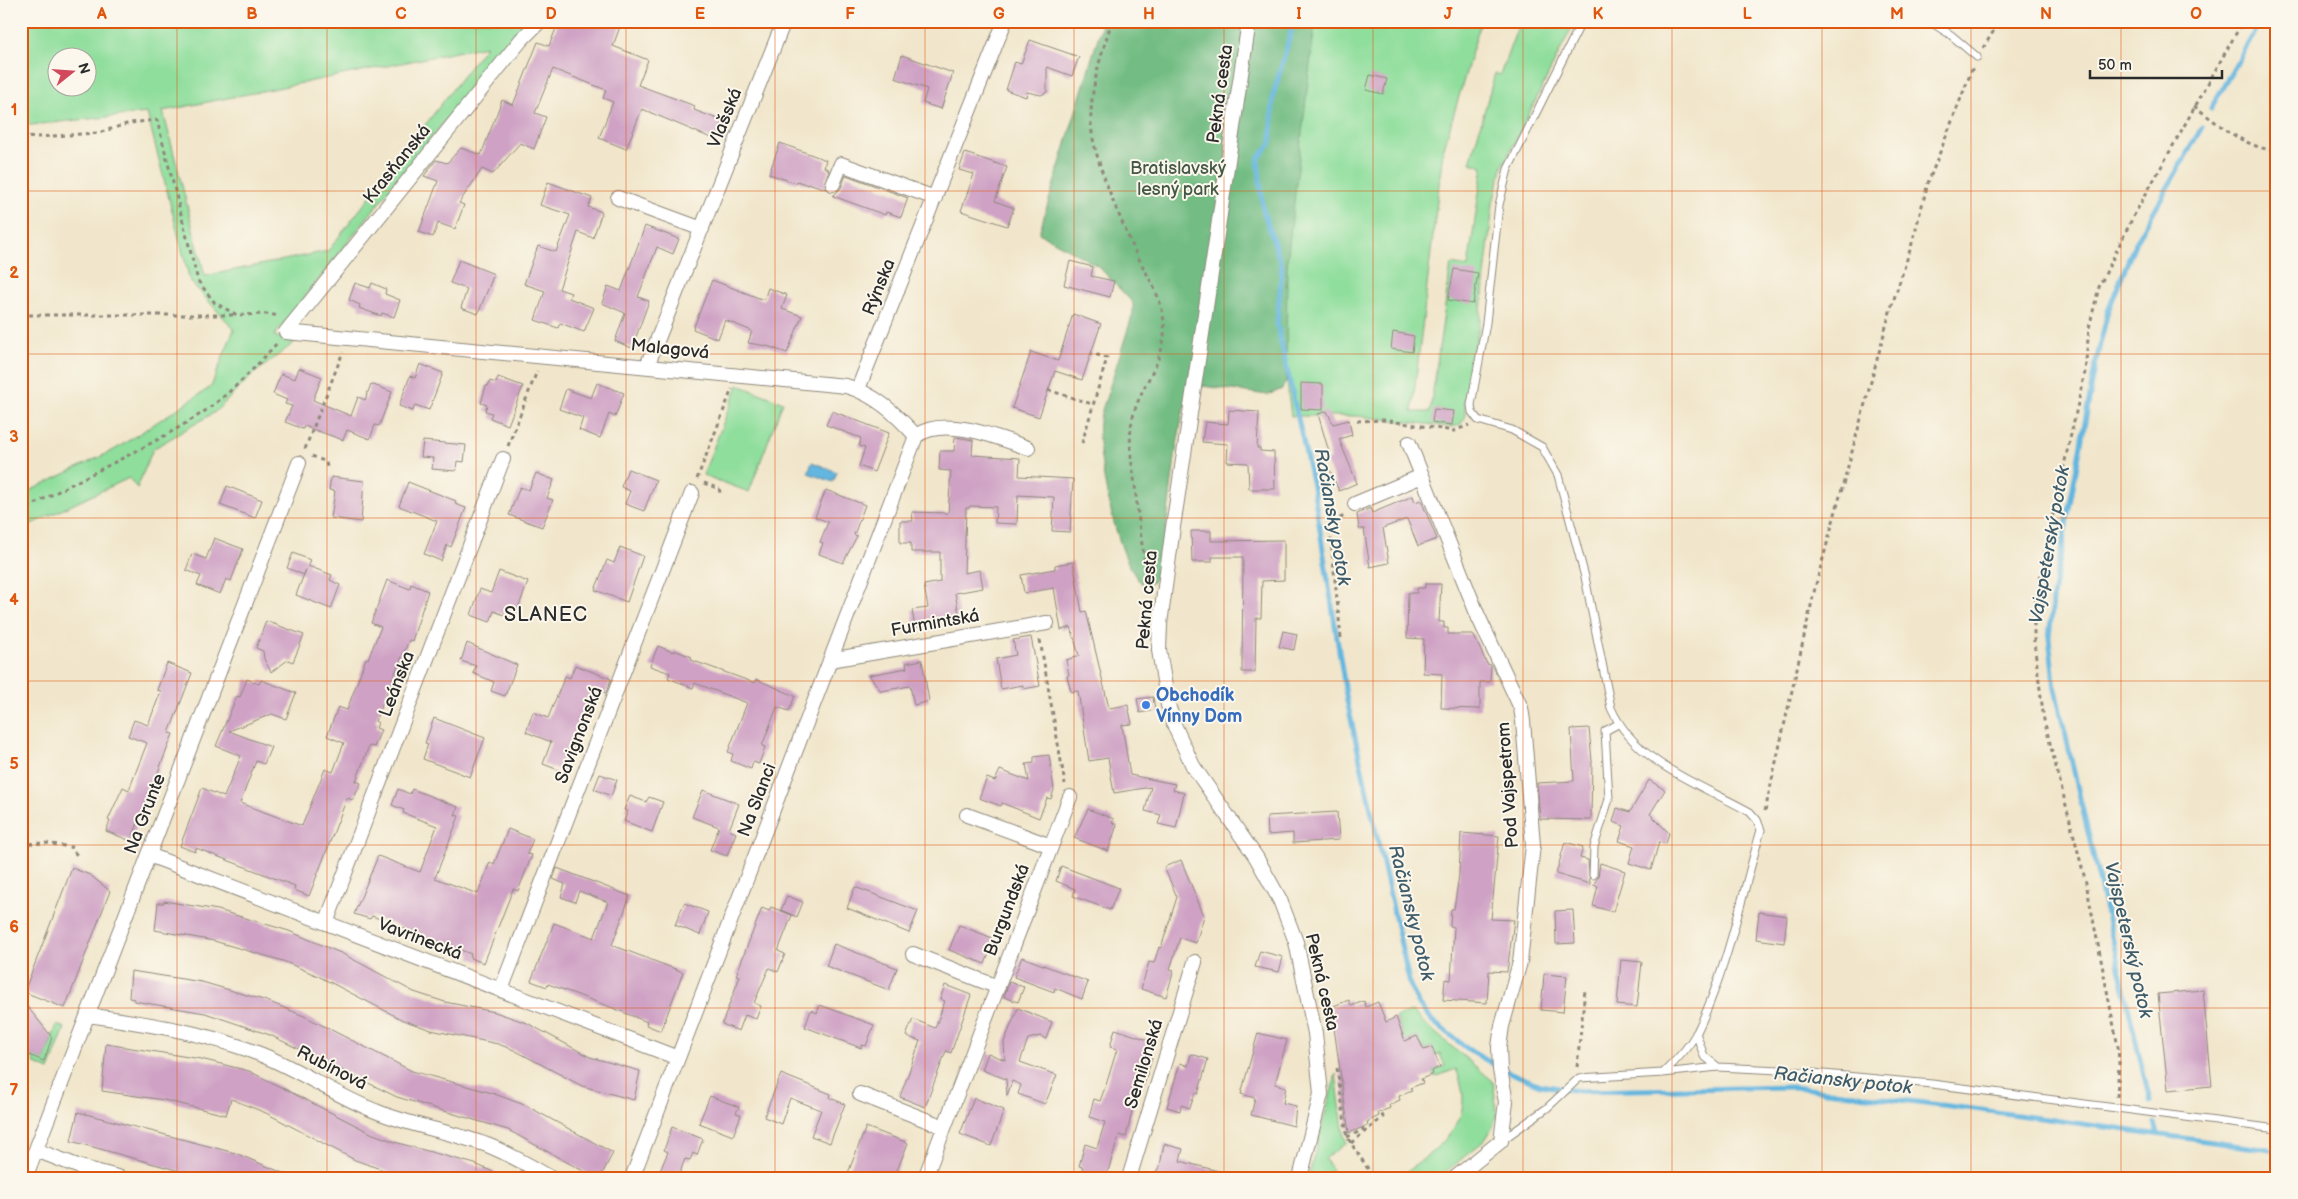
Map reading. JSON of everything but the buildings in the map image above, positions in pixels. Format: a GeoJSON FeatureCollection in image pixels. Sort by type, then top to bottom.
{"type":"FeatureCollection","features":[{"type":"Feature","properties":{"kind":"street","name":"Krasňanská"},"geometry":{"type":"LineString","coordinates":[[291,326],[514,48],[540,21]]}},
{"type":"Feature","properties":{"kind":"street","name":"Vlašská"},"geometry":{"type":"LineString","coordinates":[[647,366],[784,21]]}},
{"type":"Feature","properties":{"kind":"street","name":"Rýnska"},"geometry":{"type":"LineString","coordinates":[[858,390],[1005,21]]}},
{"type":"Feature","properties":{"kind":"street","name":"Pekná cesta"},"geometry":{"type":"LineString","coordinates":[[1249,21],[1173,527],[1160,624],[1159,650],[1168,705],[1175,727],[1193,766],[1256,856],[1280,900],[1296,942],[1315,1033],[1321,1094],[1300,1178]]}},
{"type":"Feature","properties":{"kind":"street"},"geometry":{"type":"LineString","coordinates":[[833,184],[841,164],[935,198]]}},
{"type":"Feature","properties":{"kind":"street"},"geometry":{"type":"LineString","coordinates":[[618,198],[702,229]]}},
{"type":"Feature","properties":{"kind":"street","name":"Malagová"},"geometry":{"type":"LineString","coordinates":[[291,326],[348,338],[833,384],[858,390],[891,410],[916,436]]}},
{"type":"Feature","properties":{"kind":"street"},"geometry":{"type":"LineString","coordinates":[[916,436],[930,429],[979,430],[1028,448]]}},
{"type":"Feature","properties":{"kind":"street","name":"Na Slanci"},"geometry":{"type":"LineString","coordinates":[[632,1178],[916,436]]}},
{"type":"Feature","properties":{"kind":"street","name":"Pod Vajspetrom"},"geometry":{"type":"LineString","coordinates":[[1408,443],[1478,616],[1521,708],[1523,721],[1533,845],[1520,962],[1504,1019],[1499,1050],[1506,1110],[1501,1141]]}},
{"type":"Feature","properties":{"kind":"street","name":"Leánska"},"geometry":{"type":"LineString","coordinates":[[326,922],[503,459]]}},
{"type":"Feature","properties":{"kind":"street","name":"Na Grunte"},"geometry":{"type":"LineString","coordinates":[[25,1178],[299,463]]}},
{"type":"Feature","properties":{"kind":"street"},"geometry":{"type":"LineString","coordinates":[[1355,504],[1422,476]]}},
{"type":"Feature","properties":{"kind":"street","name":"Savignonská"},"geometry":{"type":"LineString","coordinates":[[501,990],[692,493]]}},
{"type":"Feature","properties":{"kind":"street","name":"Furmintská"},"geometry":{"type":"LineString","coordinates":[[830,660],[1042,623]]}},
{"type":"Feature","properties":{"kind":"street","name":"Burgundská"},"geometry":{"type":"LineString","coordinates":[[925,1178],[1069,796]]}},
{"type":"Feature","properties":{"kind":"street"},"geometry":{"type":"LineString","coordinates":[[967,815],[1051,846]]}},
{"type":"Feature","properties":{"kind":"street","name":"Vavrinecká"},"geometry":{"type":"LineString","coordinates":[[149,855],[678,1058]]}},
{"type":"Feature","properties":{"kind":"street"},"geometry":{"type":"LineString","coordinates":[[913,954],[998,987]]}},
{"type":"Feature","properties":{"kind":"street","name":"Semilonská"},"geometry":{"type":"LineString","coordinates":[[1129,1178],[1195,962]]}},
{"type":"Feature","properties":{"kind":"street","name":"Rubínová"},"geometry":{"type":"LineString","coordinates":[[88,1015],[170,1028],[232,1044],[291,1068],[373,1110],[400,1121],[485,1145],[520,1160],[551,1178]]}},
{"type":"Feature","properties":{"kind":"street"},"geometry":{"type":"LineString","coordinates":[[860,1094],[944,1127]]}},
{"type":"Feature","properties":{"kind":"street"},"geometry":{"type":"LineString","coordinates":[[1454,1178],[1501,1141]]}},
{"type":"Feature","properties":{"kind":"street"},"geometry":{"type":"LineString","coordinates":[[36,1150],[80,1167],[121,1178]]}},
{"type":"Feature","properties":{"kind":"lane"},"geometry":{"type":"LineString","coordinates":[[1582,21],[1508,169],[1499,205],[1486,323],[1472,400],[1472,412],[1478,420],[1497,424],[1529,438],[1542,447],[1558,475],[1585,576],[1610,708],[1618,724],[1648,755],[1687,780],[1750,812],[1757,820],[1761,830],[1717,979],[1696,1033],[1676,1061],[1663,1073]]}},
{"type":"Feature","properties":{"kind":"lane"},"geometry":{"type":"LineString","coordinates":[[1929,21],[1951,35],[1977,57]]}},
{"type":"Feature","properties":{"kind":"lane"},"geometry":{"type":"LineString","coordinates":[[1593,876],[1594,847],[1609,799],[1605,731],[1618,724]]}},
{"type":"Feature","properties":{"kind":"lane"},"geometry":{"type":"LineString","coordinates":[[1696,1033],[1704,1056],[1718,1067]]}},
{"type":"Feature","properties":{"kind":"lane"},"geometry":{"type":"LineString","coordinates":[[1501,1141],[1556,1101],[1573,1082],[1586,1076],[1663,1073],[1718,1067],[1780,1070],[1932,1084],[2277,1129]]}},
{"type":"Feature","properties":{"kind":"path"},"geometry":{"type":"LineString","coordinates":[[1112,21],[1092,104],[1092,136],[1123,224],[1140,263],[1155,288],[1163,314],[1165,337],[1154,372],[1136,404],[1130,440],[1140,532],[1149,585]]}},
{"type":"Feature","properties":{"kind":"path"},"geometry":{"type":"LineString","coordinates":[[1761,830],[1815,588],[1890,308],[1911,247],[1928,184],[1977,57],[2000,21]]}},
{"type":"Feature","properties":{"kind":"path"},"geometry":{"type":"LineString","coordinates":[[2116,1108],[2119,1080],[2118,1047],[2086,883],[2044,720],[2034,642],[2034,612],[2085,372],[2094,303],[2106,270],[2194,106],[2243,21]]}},
{"type":"Feature","properties":{"kind":"path"},"geometry":{"type":"LineString","coordinates":[[2194,106],[2239,139],[2252,146],[2277,151]]}},
{"type":"Feature","properties":{"kind":"path"},"geometry":{"type":"LineString","coordinates":[[21,138],[98,134],[130,123],[157,120],[198,281],[215,303],[237,315]]}},
{"type":"Feature","properties":{"kind":"path"},"geometry":{"type":"LineString","coordinates":[[21,315],[276,315],[291,326],[264,357],[230,391],[203,412],[142,448],[22,512],[21,516]]}},
{"type":"Feature","properties":{"kind":"path"},"geometry":{"type":"LineString","coordinates":[[327,467],[326,462],[303,453],[348,338]]}},
{"type":"Feature","properties":{"kind":"path"},"geometry":{"type":"LineString","coordinates":[[1082,443],[1107,358],[1091,353]]}},
{"type":"Feature","properties":{"kind":"path"},"geometry":{"type":"LineString","coordinates":[[503,459],[543,356]]}},
{"type":"Feature","properties":{"kind":"path"},"geometry":{"type":"LineString","coordinates":[[720,495],[719,489],[697,480],[738,375]]}},
{"type":"Feature","properties":{"kind":"path"},"geometry":{"type":"LineString","coordinates":[[1048,390],[1092,404]]}},
{"type":"Feature","properties":{"kind":"path"},"geometry":{"type":"LineString","coordinates":[[1357,421],[1384,420],[1454,431],[1478,420]]}},
{"type":"Feature","properties":{"kind":"path"},"geometry":{"type":"LineString","coordinates":[[1341,638],[1329,522],[1358,510],[1355,504]]}},
{"type":"Feature","properties":{"kind":"path"},"geometry":{"type":"LineString","coordinates":[[1042,623],[1069,796]]}},
{"type":"Feature","properties":{"kind":"path"},"geometry":{"type":"LineString","coordinates":[[21,838],[32,843]]}},
{"type":"Feature","properties":{"kind":"path"},"geometry":{"type":"LineString","coordinates":[[21,844],[32,843],[71,847],[78,857]]}},
{"type":"Feature","properties":{"kind":"path"},"geometry":{"type":"LineString","coordinates":[[1573,1082],[1578,1064],[1585,990]]}},
{"type":"Feature","properties":{"kind":"path"},"geometry":{"type":"LineString","coordinates":[[1337,1068],[1347,1137],[1374,1178]]}},
{"type":"Feature","properties":{"kind":"path"},"geometry":{"type":"LineString","coordinates":[[1351,1143],[1383,1118],[1381,1112]]}},
{"type":"Feature","properties":{"kind":"path"},"geometry":{"type":"LineString","coordinates":[[1347,1137],[1363,1130],[1362,1128]]}},
{"type":"Feature","properties":{"kind":"green space"},"geometry":{"type":"Polygon","coordinates":[[[21,21],[530,21],[432,137],[274,336],[295,342],[255,373],[215,412],[153,449],[137,488],[129,478],[21,529],[21,495],[114,450],[211,387],[234,329],[190,281],[147,113],[21,126],[21,21]],[[486,46],[163,111],[205,276],[328,251],[486,46]]]}},
{"type":"Feature","properties":{"kind":"green space","name":"Bratislavský lesný park"},"geometry":{"type":"Polygon","coordinates":[[[1103,21],[1315,21],[1287,262],[1286,382],[1282,389],[1268,395],[1203,386],[1184,407],[1176,450],[1162,560],[1153,582],[1145,585],[1135,576],[1126,559],[1118,536],[1105,483],[1099,437],[1100,418],[1133,313],[1133,303],[1098,266],[1039,233],[1103,21]]]}},
{"type":"Feature","properties":{"kind":"green space"},"geometry":{"type":"Polygon","coordinates":[[[1315,21],[1481,21],[1443,151],[1412,412],[1430,412],[1451,264],[1468,267],[1483,166],[1470,163],[1495,73],[1500,75],[1520,21],[1575,21],[1502,168],[1493,203],[1480,321],[1465,398],[1465,418],[1460,425],[1452,427],[1357,416],[1291,416],[1286,369],[1287,269],[1296,168],[1315,21]]]}},
{"type":"Feature","properties":{"kind":"green space"},"geometry":{"type":"Polygon","coordinates":[[[738,385],[783,402],[749,492],[703,475],[738,385]]]}},
{"type":"Feature","properties":{"kind":"green space"},"geometry":{"type":"Polygon","coordinates":[[[1413,1011],[1426,1025],[1493,1081],[1497,1113],[1493,1127],[1485,1140],[1438,1178],[1400,1178],[1451,1133],[1459,1120],[1463,1106],[1462,1089],[1456,1069],[1435,1077],[1432,1071],[1445,1066],[1440,1054],[1435,1055],[1432,1047],[1424,1050],[1417,1036],[1405,1041],[1396,1017],[1413,1011]]]}},
{"type":"Feature","properties":{"kind":"green space"},"geometry":{"type":"Polygon","coordinates":[[[57,1025],[65,1028],[49,1070],[35,1064],[32,1056],[44,1060],[57,1025]]]}},
{"type":"Feature","properties":{"kind":"green space"},"geometry":{"type":"Polygon","coordinates":[[[1336,1074],[1344,1137],[1347,1142],[1325,1159],[1333,1170],[1324,1178],[1308,1178],[1336,1074]]]}},
{"type":"Feature","properties":{"kind":"water"},"geometry":{"type":"Polygon","coordinates":[[[812,462],[837,472],[833,482],[808,473],[812,462]]]}},
{"type":"Feature","properties":{"kind":"waterway","name":"Račiansky potok"},"geometry":{"type":"LineString","coordinates":[[1294,21],[1273,96],[1271,143],[1258,159],[1263,210],[1282,267],[1277,324],[1313,486],[1347,701],[1410,985],[1418,1003],[1432,1021],[1472,1052],[1504,1070],[1540,1085],[1579,1091],[1793,1087],[1974,1109],[2277,1151]]}},
{"type":"Feature","properties":{"kind":"waterway","name":"Vajspeterský potok"},"geometry":{"type":"LineString","coordinates":[[2211,108],[2261,21]]}},
{"type":"Feature","properties":{"kind":"waterway","name":"Vajspeterský potok"},"geometry":{"type":"LineString","coordinates":[[2150,1102],[2055,689],[2049,638],[2054,591],[2096,362],[2108,311],[2134,246],[2202,127]]}},
{"type":"Feature","properties":{"kind":"waterway","name":"Vajspeterský potok"},"geometry":{"type":"LineString","coordinates":[[2155,1123],[2158,1134]]}},
{"type":"Feature","properties":{"kind":"place","name":"Obchodík Vínny Dom"},"geometry":{"type":"Point","coordinates":[1146,705]}},
{"type":"Feature","properties":{"kind":"district","name":"SLANEC"},"geometry":{"type":"Point","coordinates":[546,615]}}]}
